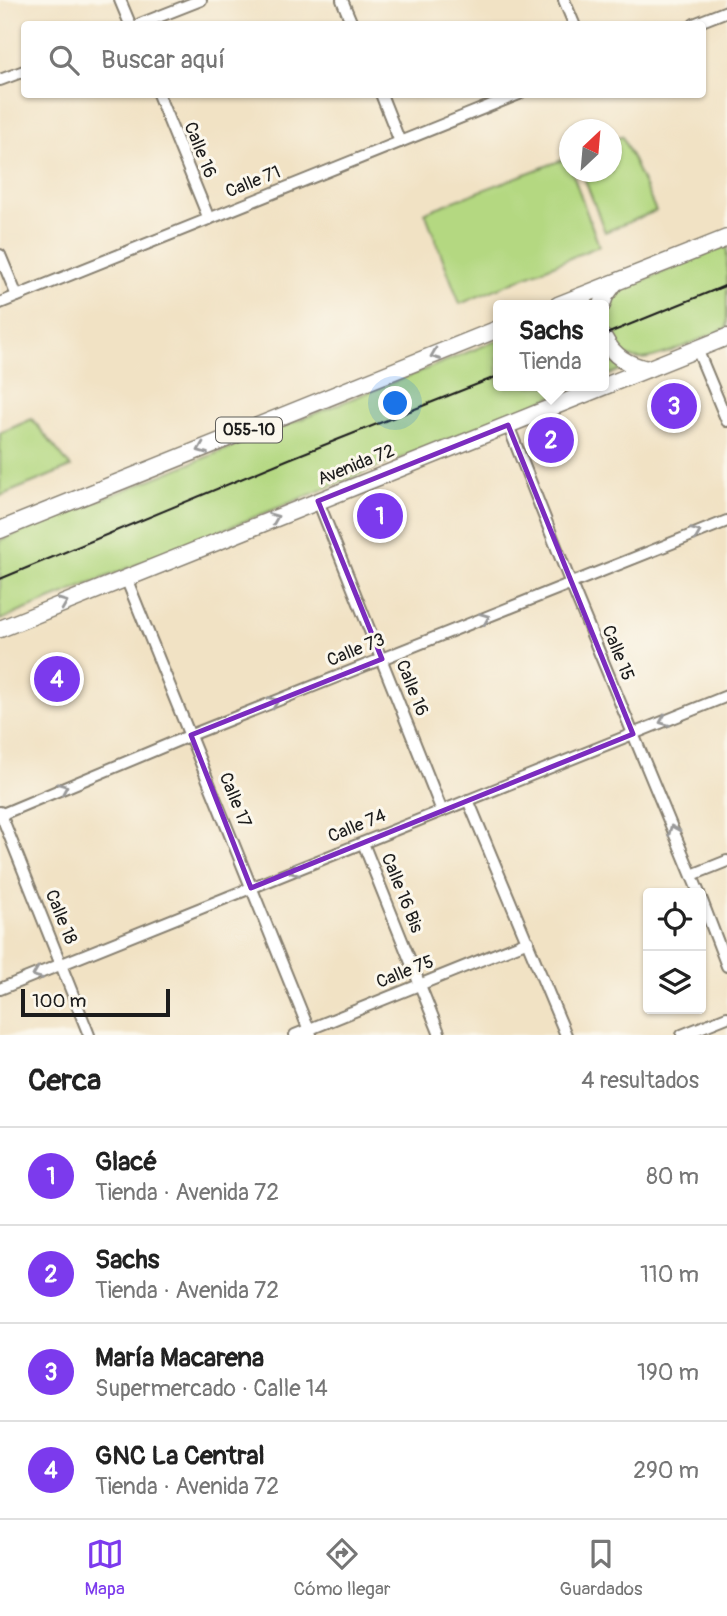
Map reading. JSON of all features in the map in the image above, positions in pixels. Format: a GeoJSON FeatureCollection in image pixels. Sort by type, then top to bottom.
{"type":"FeatureCollection","features":[{"type":"Feature","properties":{"kind":"highway"},"geometry":{"type":"LineString","coordinates":[[571,300],[727,237]]}},
{"type":"Feature","properties":{"kind":"highway"},"geometry":{"type":"LineString","coordinates":[[604,300],[614,284]]}},
{"type":"Feature","properties":{"kind":"highway","name":"055-10"},"geometry":{"type":"LineString","coordinates":[[0,530],[493,331]]}},
{"type":"Feature","properties":{"kind":"highway","name":"Avenida 72"},"geometry":{"type":"LineString","coordinates":[[609,383],[727,337]]}},
{"type":"Feature","properties":{"kind":"highway"},"geometry":{"type":"LineString","coordinates":[[609,348],[619,359],[632,366],[648,369]]}},
{"type":"Feature","properties":{"kind":"highway","name":"Avenida 72"},"geometry":{"type":"LineString","coordinates":[[0,629],[586,391]]}},
{"type":"Feature","properties":{"kind":"street"},"geometry":{"type":"LineString","coordinates":[[120,0],[129,21]]}},
{"type":"Feature","properties":{"kind":"street"},"geometry":{"type":"LineString","coordinates":[[148,21],[201,0]]}},
{"type":"Feature","properties":{"kind":"street"},"geometry":{"type":"LineString","coordinates":[[342,0],[351,21]]}},
{"type":"Feature","properties":{"kind":"street"},"geometry":{"type":"LineString","coordinates":[[564,0],[573,21]]}},
{"type":"Feature","properties":{"kind":"street"},"geometry":{"type":"LineString","coordinates":[[702,21],[727,11]]}},
{"type":"Feature","properties":{"kind":"street"},"geometry":{"type":"LineString","coordinates":[[0,80],[21,72]]}},
{"type":"Feature","properties":{"kind":"street","name":"Calle 16"},"geometry":{"type":"LineString","coordinates":[[161,98],[209,219]]}},
{"type":"Feature","properties":{"kind":"street"},"geometry":{"type":"LineString","coordinates":[[383,98],[400,142]]}},
{"type":"Feature","properties":{"kind":"street","name":"Calle 71"},"geometry":{"type":"LineString","coordinates":[[0,303],[509,98]]}},
{"type":"Feature","properties":{"kind":"street"},"geometry":{"type":"LineString","coordinates":[[0,255],[17,296]]}},
{"type":"Feature","properties":{"kind":"street"},"geometry":{"type":"LineString","coordinates":[[697,349],[727,421]]}},
{"type":"Feature","properties":{"kind":"street","name":"Calle 15"},"geometry":{"type":"LineString","coordinates":[[508,425],[697,888]]}},
{"type":"Feature","properties":{"kind":"street","name":"Calle 16"},"geometry":{"type":"LineString","coordinates":[[318,501],[442,811]]}},
{"type":"Feature","properties":{"kind":"street","name":"Calle 73"},"geometry":{"type":"LineString","coordinates":[[0,813],[727,521]]}},
{"type":"Feature","properties":{"kind":"street","name":"Calle 17"},"geometry":{"type":"LineString","coordinates":[[126,578],[310,1032]]}},
{"type":"Feature","properties":{"kind":"street","name":"Calle 74"},"geometry":{"type":"LineString","coordinates":[[0,989],[727,696]]}},
{"type":"Feature","properties":{"kind":"street"},"geometry":{"type":"LineString","coordinates":[[468,800],[566,1035]]}},
{"type":"Feature","properties":{"kind":"street","name":"Calle 18"},"geometry":{"type":"LineString","coordinates":[[0,813],[89,1035]]}},
{"type":"Feature","properties":{"kind":"street","name":"Calle 16 Bis"},"geometry":{"type":"LineString","coordinates":[[363,843],[440,1035]]}},
{"type":"Feature","properties":{"kind":"street"},"geometry":{"type":"LineString","coordinates":[[692,875],[727,861]]}},
{"type":"Feature","properties":{"kind":"street"},"geometry":{"type":"LineString","coordinates":[[706,911],[727,966]]}},
{"type":"Feature","properties":{"kind":"street","name":"Calle 75"},"geometry":{"type":"LineString","coordinates":[[295,1035],[310,1032],[528,941]]}},
{"type":"Feature","properties":{"kind":"street"},"geometry":{"type":"LineString","coordinates":[[682,1035],[727,1017]]}},
{"type":"Feature","properties":{"kind":"highlighted area"},"geometry":{"type":"Polygon","coordinates":[[[508,425],[633,734],[251,888],[191,735],[382,659],[318,501],[508,425]]]}},
{"type":"Feature","properties":{"kind":"green space"},"geometry":{"type":"Polygon","coordinates":[[[622,136],[656,211],[605,232],[586,182],[622,182],[622,136]]]}},
{"type":"Feature","properties":{"kind":"green space"},"geometry":{"type":"Polygon","coordinates":[[[559,161],[559,182],[576,182],[599,246],[460,304],[425,212],[559,161]]]}},
{"type":"Feature","properties":{"kind":"green space"},"geometry":{"type":"Polygon","coordinates":[[[727,245],[727,328],[670,352],[639,359],[629,356],[609,338],[609,308],[623,289],[727,245]]]}},
{"type":"Feature","properties":{"kind":"green space"},"geometry":{"type":"Polygon","coordinates":[[[493,342],[493,391],[567,391],[0,620],[0,540],[493,342]]]}},
{"type":"Feature","properties":{"kind":"green space"},"geometry":{"type":"Polygon","coordinates":[[[609,358],[613,362],[625,368],[609,375],[609,358]]]}},
{"type":"Feature","properties":{"kind":"green space"},"geometry":{"type":"Polygon","coordinates":[[[32,419],[71,467],[0,496],[0,433],[32,419]]]}},
{"type":"Feature","properties":{"kind":"tram line"},"geometry":{"type":"LineString","coordinates":[[609,333],[727,285]]}},
{"type":"Feature","properties":{"kind":"tram line"},"geometry":{"type":"LineString","coordinates":[[0,579],[493,378]]}},
{"type":"Feature","properties":{"kind":"place","name":"María Macarena"},"geometry":{"type":"Point","coordinates":[674,406]}},
{"type":"Feature","properties":{"kind":"place","name":"Sachs"},"geometry":{"type":"Point","coordinates":[551,440]}},
{"type":"Feature","properties":{"kind":"place","name":"Glacé"},"geometry":{"type":"Point","coordinates":[380,516]}},
{"type":"Feature","properties":{"kind":"place","name":"GNC La Central"},"geometry":{"type":"Point","coordinates":[57,679]}}]}
